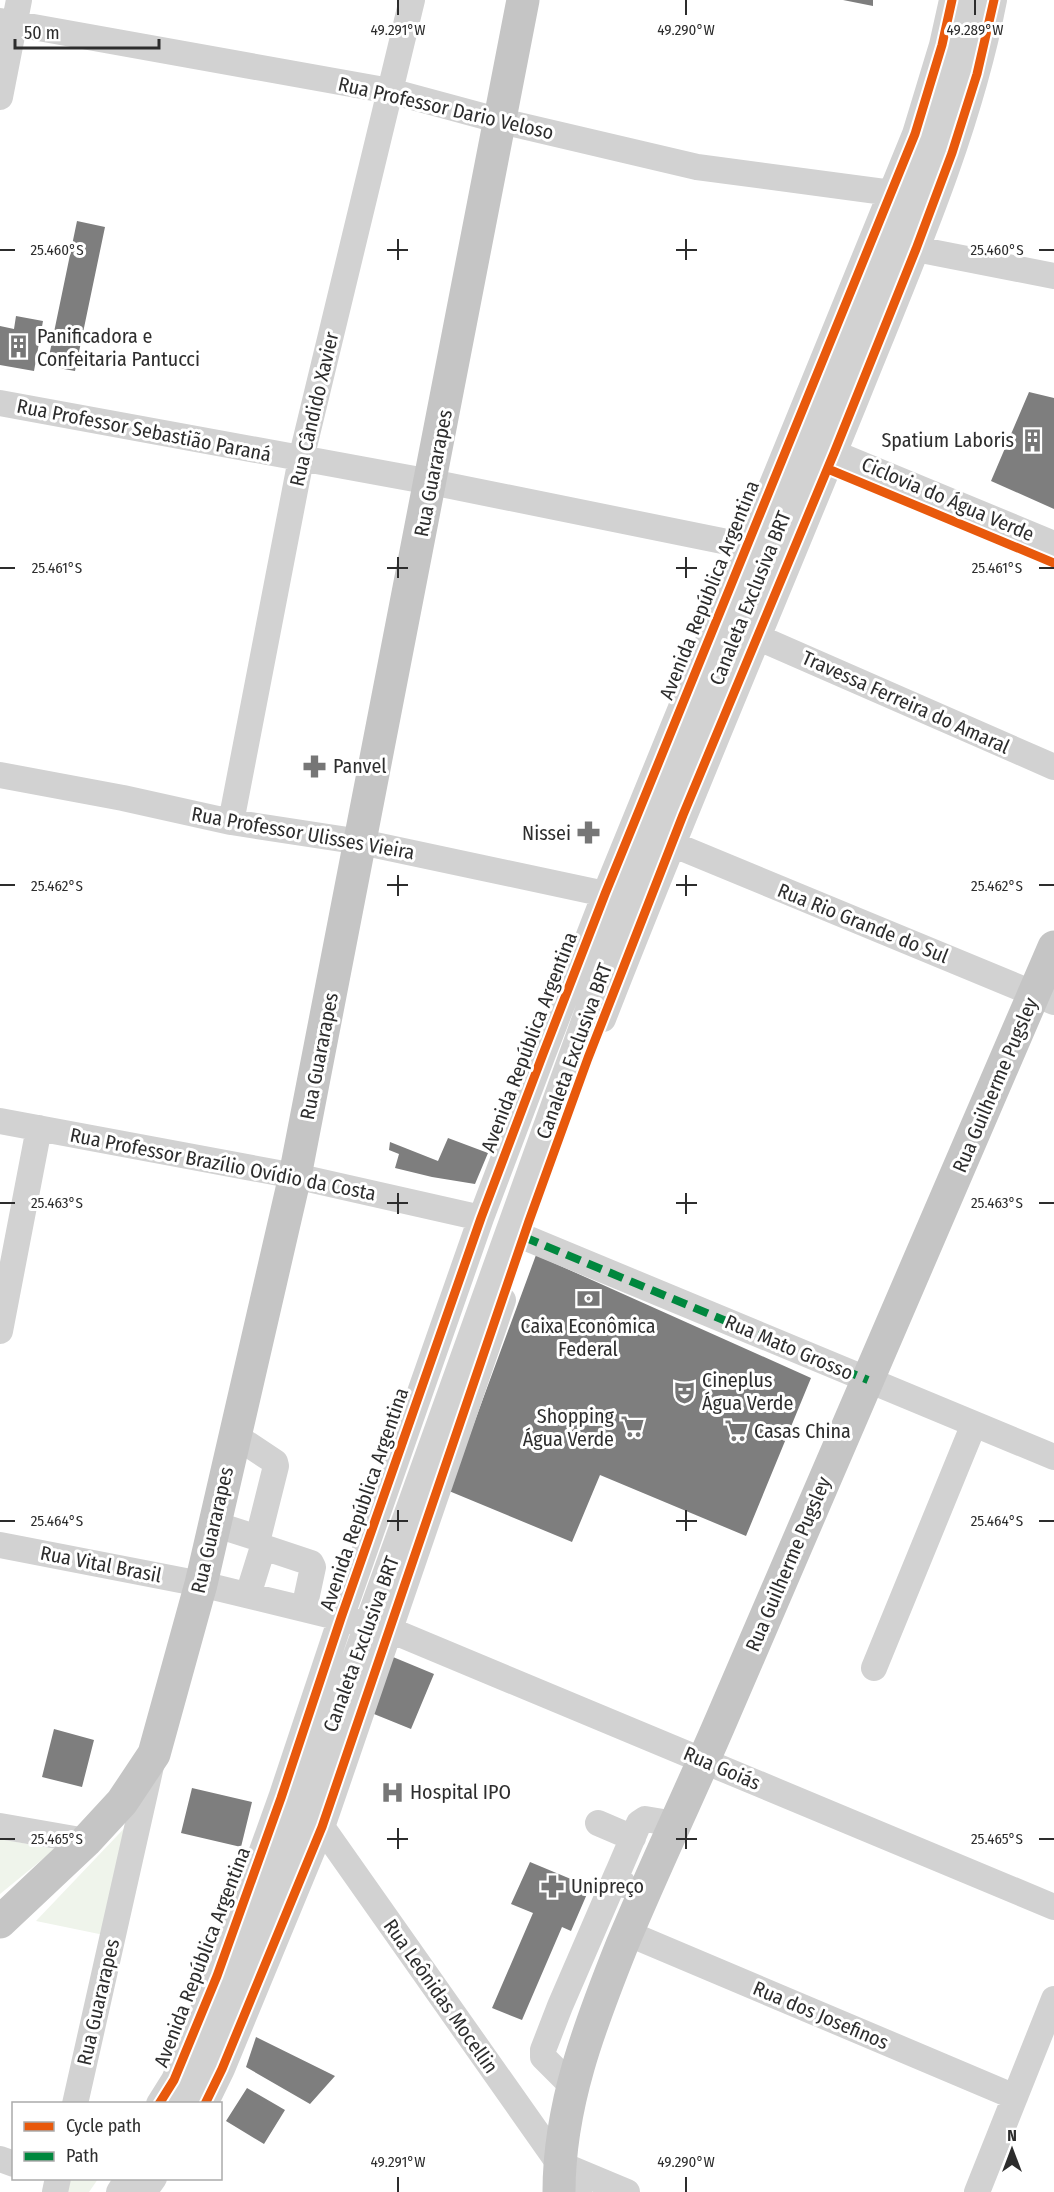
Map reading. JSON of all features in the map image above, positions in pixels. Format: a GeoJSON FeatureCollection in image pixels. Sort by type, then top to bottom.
{"type":"FeatureCollection","features":[{"type":"Feature","properties":{"kind":"main road","name":"Rua Guararapes"},"geometry":{"type":"LineString","coordinates":[[154,1754],[201,1584],[295,1176],[523,0]]}},
{"type":"Feature","properties":{"kind":"main road","name":"Rua Guilherme Pugsley"},"geometry":{"type":"LineString","coordinates":[[559,2178],[563,2129],[572,2086],[593,2018],[633,1919],[704,1761],[868,1380],[1044,998],[1054,947]]}},
{"type":"Feature","properties":{"kind":"main road"},"geometry":{"type":"LineString","coordinates":[[0,1923],[87,1841],[122,1802],[154,1754]]}},
{"type":"Feature","properties":{"kind":"street","name":"Rua Cândido Xavier"},"geometry":{"type":"LineString","coordinates":[[231,822],[301,459],[412,0]]}},
{"type":"Feature","properties":{"kind":"street","name":"Avenida República Argentina"},"geometry":{"type":"LineString","coordinates":[[160,2102],[174,2080],[217,1976],[281,1798],[341,1618],[481,1218],[605,894],[915,134],[930,89],[952,0]]}},
{"type":"Feature","properties":{"kind":"street","name":"Canaleta Exclusiva BRT"},"geometry":{"type":"LineString","coordinates":[[182,2102],[196,2081],[222,2021],[379,1627],[639,868],[922,177],[954,79],[973,0]]}},
{"type":"Feature","properties":{"kind":"street"},"geometry":{"type":"LineString","coordinates":[[206,2102],[322,1827],[379,1627],[588,1058],[672,844],[916,249],[967,109],[994,0]]}},
{"type":"Feature","properties":{"kind":"street","name":"Rua Professor Dario Veloso"},"geometry":{"type":"LineString","coordinates":[[11,15],[390,91],[501,121],[697,167],[892,193]]}},
{"type":"Feature","properties":{"kind":"street"},"geometry":{"type":"LineString","coordinates":[[0,98],[11,15]]}},
{"type":"Feature","properties":{"kind":"street"},"geometry":{"type":"LineString","coordinates":[[916,249],[1054,276]]}},
{"type":"Feature","properties":{"kind":"street","name":"Rua Professor Sebastião Paraná"},"geometry":{"type":"LineString","coordinates":[[0,403],[431,483],[747,546]]}},
{"type":"Feature","properties":{"kind":"street"},"geometry":{"type":"LineString","coordinates":[[834,453],[1054,544]]}},
{"type":"Feature","properties":{"kind":"street","name":"Travessa Ferreira do Amaral"},"geometry":{"type":"LineString","coordinates":[[758,637],[1054,767]]}},
{"type":"Feature","properties":{"kind":"street","name":"Rua Professor Ulisses Vieira"},"geometry":{"type":"LineString","coordinates":[[0,775],[123,798],[231,822],[361,842],[605,894]]}},
{"type":"Feature","properties":{"kind":"street"},"geometry":{"type":"LineString","coordinates":[[605,894],[672,844]]}},
{"type":"Feature","properties":{"kind":"street","name":"Rua Rio Grande do Sul"},"geometry":{"type":"LineString","coordinates":[[672,844],[1044,998]]}},
{"type":"Feature","properties":{"kind":"street","name":"Rua Professor Brazílio Ovídio da Costa"},"geometry":{"type":"LineString","coordinates":[[0,1121],[295,1176],[481,1218]]}},
{"type":"Feature","properties":{"kind":"street"},"geometry":{"type":"LineString","coordinates":[[0,1331],[39,1128]]}},
{"type":"Feature","properties":{"kind":"street"},"geometry":{"type":"LineString","coordinates":[[527,1229],[670,1284],[684,1284]]}},
{"type":"Feature","properties":{"kind":"street","name":"Rua Mato Grosso"},"geometry":{"type":"LineString","coordinates":[[527,1229],[868,1380],[1054,1457]]}},
{"type":"Feature","properties":{"kind":"street"},"geometry":{"type":"LineString","coordinates":[[874,1668],[974,1424]]}},
{"type":"Feature","properties":{"kind":"street"},"geometry":{"type":"LineString","coordinates":[[234,1435],[275,1462],[276,1466],[248,1595]]}},
{"type":"Feature","properties":{"kind":"street"},"geometry":{"type":"LineString","coordinates":[[214,1524],[311,1563],[313,1567],[304,1609]]}},
{"type":"Feature","properties":{"kind":"street","name":"Rua Vital Brasil"},"geometry":{"type":"LineString","coordinates":[[0,1545],[201,1584],[341,1618]]}},
{"type":"Feature","properties":{"kind":"street","name":"Rua Goiás"},"geometry":{"type":"LineString","coordinates":[[341,1618],[379,1627],[1054,1907]]}},
{"type":"Feature","properties":{"kind":"street","name":"Rua Guararapes"},"geometry":{"type":"LineString","coordinates":[[75,2102],[154,1754]]}},
{"type":"Feature","properties":{"kind":"street"},"geometry":{"type":"LineString","coordinates":[[572,2086],[543,2057],[543,2050],[639,1823],[645,1819],[675,1824]]}},
{"type":"Feature","properties":{"kind":"street"},"geometry":{"type":"LineString","coordinates":[[598,1823],[633,1838]]}},
{"type":"Feature","properties":{"kind":"street"},"geometry":{"type":"LineString","coordinates":[[0,1826],[87,1841]]}},
{"type":"Feature","properties":{"kind":"street","name":"Rua Leônidas Mocellin"},"geometry":{"type":"LineString","coordinates":[[322,1827],[559,2178],[579,2192]]}},
{"type":"Feature","properties":{"kind":"street"},"geometry":{"type":"LineString","coordinates":[[618,1872],[633,1919]]}},
{"type":"Feature","properties":{"kind":"street","name":"Rua dos Josefinos"},"geometry":{"type":"LineString","coordinates":[[633,1919],[1015,2097]]}},
{"type":"Feature","properties":{"kind":"street"},"geometry":{"type":"LineString","coordinates":[[977,2192],[1054,1999]]}},
{"type":"Feature","properties":{"kind":"street"},"geometry":{"type":"LineString","coordinates":[[559,2178],[627,2192]]}},
{"type":"Feature","properties":{"kind":"shaded area"},"geometry":{"type":"Polygon","coordinates":[[[136,1816],[104,1935],[36,1921],[136,1816]]]}},
{"type":"Feature","properties":{"kind":"shaded area"},"geometry":{"type":"Polygon","coordinates":[[[0,1839],[55,1849],[0,1894],[0,1839]]]}},
{"type":"Feature","properties":{"kind":"shaded area"},"geometry":{"type":"Polygon","coordinates":[[[67,2180],[97,2180],[89,2192],[63,2192],[67,2180]]]}},
{"type":"Feature","properties":{"kind":"building"},"geometry":{"type":"Polygon","coordinates":[[[843,0],[873,0],[873,6],[843,0]]]}},
{"type":"Feature","properties":{"kind":"building"},"geometry":{"type":"Polygon","coordinates":[[[77,221],[105,227],[75,371],[47,366],[77,221]]]}},
{"type":"Feature","properties":{"kind":"building","name":"Panificadora e Confeitaria Pantucci"},"geometry":{"type":"Polygon","coordinates":[[[16,316],[43,321],[34,371],[0,365],[0,326],[14,329],[16,316]]]}},
{"type":"Feature","properties":{"kind":"building","name":"Spatium Laboris"},"geometry":{"type":"Polygon","coordinates":[[[1029,392],[1054,398],[1054,509],[991,481],[1029,392]]]}},
{"type":"Feature","properties":{"kind":"building"},"geometry":{"type":"Polygon","coordinates":[[[448,1138],[488,1153],[475,1184],[395,1168],[399,1154],[389,1150],[390,1142],[438,1161],[448,1138]]]}},
{"type":"Feature","properties":{"kind":"building","name":"Shopping Água Verde"},"geometry":{"type":"Polygon","coordinates":[[[536,1255],[811,1378],[746,1536],[600,1475],[572,1542],[449,1491],[536,1255]]]}},
{"type":"Feature","properties":{"kind":"building"},"geometry":{"type":"Polygon","coordinates":[[[393,1657],[434,1674],[411,1729],[369,1712],[393,1657]]]}},
{"type":"Feature","properties":{"kind":"building"},"geometry":{"type":"Polygon","coordinates":[[[54,1729],[94,1740],[82,1787],[42,1777],[54,1729]]]}},
{"type":"Feature","properties":{"kind":"building"},"geometry":{"type":"Polygon","coordinates":[[[192,1788],[252,1802],[241,1847],[181,1833],[192,1788]]]}},
{"type":"Feature","properties":{"kind":"building"},"geometry":{"type":"Polygon","coordinates":[[[530,1862],[590,1887],[571,1931],[562,1927],[522,2020],[492,2008],[533,1913],[511,1904],[530,1862]]]}},
{"type":"Feature","properties":{"kind":"building"},"geometry":{"type":"Polygon","coordinates":[[[256,2037],[335,2076],[310,2104],[246,2067],[256,2037]]]}},
{"type":"Feature","properties":{"kind":"building"},"geometry":{"type":"Polygon","coordinates":[[[247,2088],[285,2110],[264,2144],[226,2121],[247,2088]]]}},
{"type":"Feature","properties":{"kind":"marked path"},"geometry":{"type":"LineString","coordinates":[[524,1237],[868,1380]]}},
{"type":"Feature","properties":{"kind":"cycle path"},"geometry":{"type":"LineString","coordinates":[[160,2102],[174,2080],[217,1976],[281,1798],[341,1618],[481,1218],[543,1054],[605,894],[915,134],[942,45],[952,0]]}},
{"type":"Feature","properties":{"kind":"cycle path"},"geometry":{"type":"LineString","coordinates":[[206,2102],[222,2069],[322,1827],[529,1221],[588,1058],[683,815],[834,453],[952,153],[977,74],[994,0]]}},
{"type":"Feature","properties":{"kind":"cycle path","name":"Ciclovia do Água Verde"},"geometry":{"type":"LineString","coordinates":[[828,469],[1054,563]]}},
{"type":"Feature","properties":{"kind":"place","name":"Panificadora e Confeitaria Pantucci"},"geometry":{"type":"Point","coordinates":[19,347]}},
{"type":"Feature","properties":{"kind":"place","name":"Spatium Laboris"},"geometry":{"type":"Point","coordinates":[1032,440]}},
{"type":"Feature","properties":{"kind":"place","name":"Panvel"},"geometry":{"type":"Point","coordinates":[315,766]}},
{"type":"Feature","properties":{"kind":"place","name":"Nissei"},"geometry":{"type":"Point","coordinates":[589,833]}},
{"type":"Feature","properties":{"kind":"place","name":"Caixa Econômica Federal"},"geometry":{"type":"Point","coordinates":[588,1298]}},
{"type":"Feature","properties":{"kind":"place","name":"Cineplus Água Verde"},"geometry":{"type":"Point","coordinates":[684,1392]}},
{"type":"Feature","properties":{"kind":"place","name":"Shopping Água Verde"},"geometry":{"type":"Point","coordinates":[632,1427]}},
{"type":"Feature","properties":{"kind":"place","name":"Casas China"},"geometry":{"type":"Point","coordinates":[736,1431]}},
{"type":"Feature","properties":{"kind":"place","name":"Hospital IPO"},"geometry":{"type":"Point","coordinates":[392,1792]}},
{"type":"Feature","properties":{"kind":"place","name":"Unipreço"},"geometry":{"type":"Point","coordinates":[553,1886]}}]}
